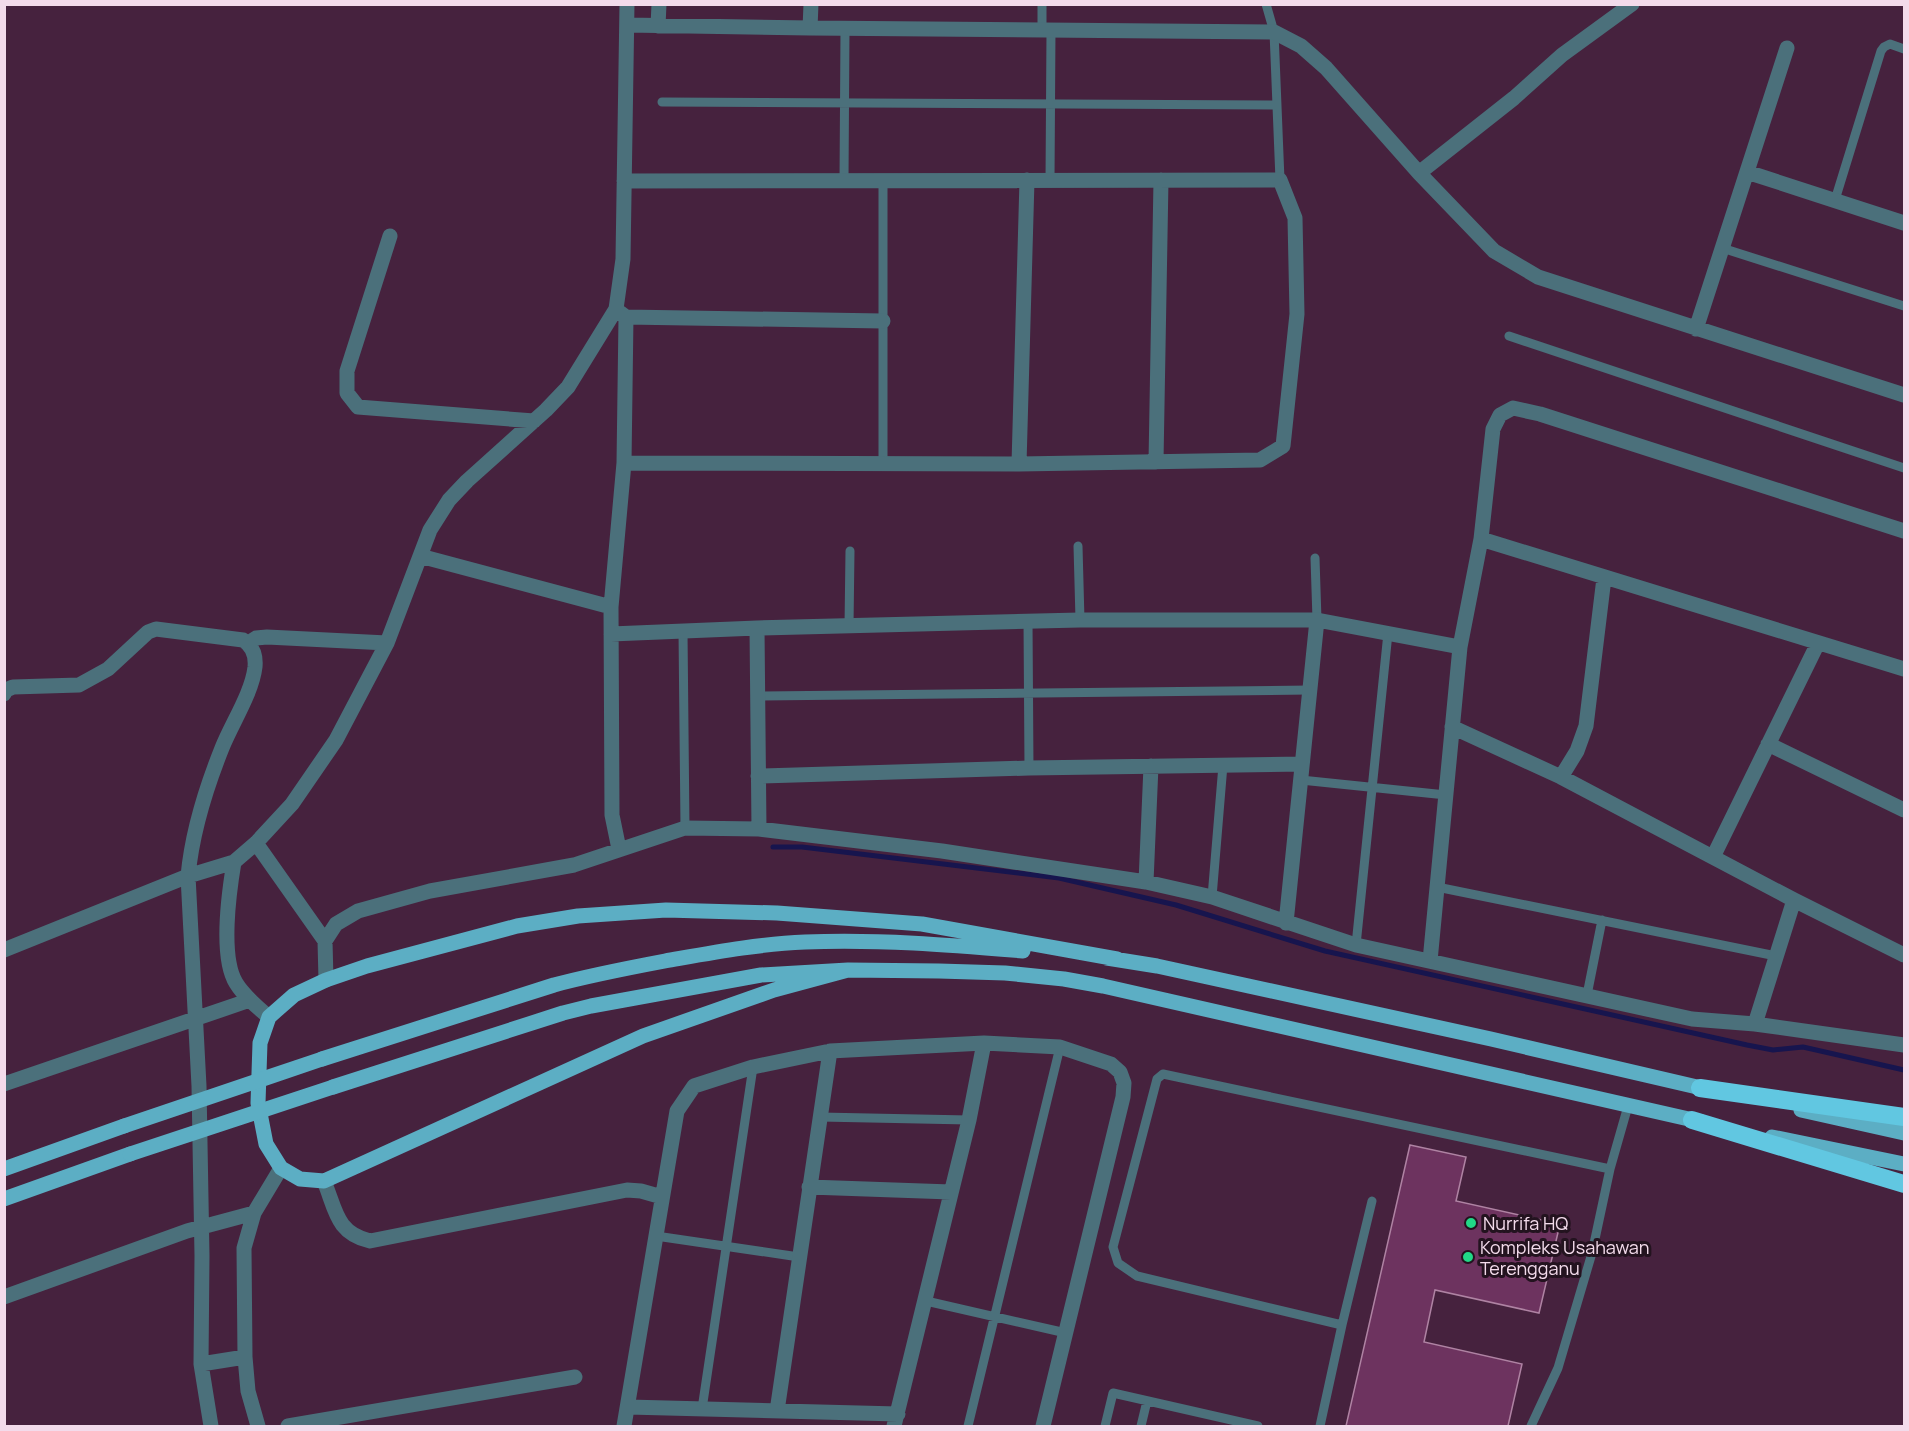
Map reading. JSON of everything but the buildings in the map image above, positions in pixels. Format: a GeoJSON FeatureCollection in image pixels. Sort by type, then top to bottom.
{"type":"FeatureCollection","features":[{"type":"Feature","properties":{"kind":"highway"},"geometry":{"type":"LineString","coordinates":[[1700,1088],[1905,1117]]}},
{"type":"Feature","properties":{"kind":"highway"},"geometry":{"type":"LineString","coordinates":[[1692,1120],[1905,1184]]}},
{"type":"Feature","properties":{"kind":"main road"},"geometry":{"type":"LineString","coordinates":[[848,970],[774,990],[643,1036],[324,1180],[300,1179],[281,1168],[266,1144],[258,1103],[260,1043],[269,1017],[294,995],[326,980],[367,966],[517,926],[578,916],[666,910],[777,913],[922,924],[1117,959],[1468,1034],[1905,1133]]}},
{"type":"Feature","properties":{"kind":"main road"},"geometry":{"type":"LineString","coordinates":[[4,1169],[322,1059],[588,976],[740,948],[828,941],[916,943],[1117,959]]}},
{"type":"Feature","properties":{"kind":"main road"},"geometry":{"type":"LineString","coordinates":[[4,1199],[130,1154],[531,1022],[591,1006],[761,975],[848,970],[994,973],[1064,979],[1158,997],[1628,1106],[1905,1164]]}},
{"type":"Feature","properties":{"kind":"street"},"geometry":{"type":"LineString","coordinates":[[619,849],[612,815],[611,607],[624,464],[621,313],[627,4]]}},
{"type":"Feature","properties":{"kind":"street"},"geometry":{"type":"LineString","coordinates":[[658,26],[659,4]]}},
{"type":"Feature","properties":{"kind":"street"},"geometry":{"type":"LineString","coordinates":[[810,28],[811,4]]}},
{"type":"Feature","properties":{"kind":"street"},"geometry":{"type":"LineString","coordinates":[[1419,173],[1514,98],[1562,55],[1632,4]]}},
{"type":"Feature","properties":{"kind":"street"},"geometry":{"type":"LineString","coordinates":[[627,25],[1274,32],[1300,46],[1326,68],[1419,173],[1494,250],[1538,277],[1905,395]]}},
{"type":"Feature","properties":{"kind":"street"},"geometry":{"type":"LineString","coordinates":[[1696,329],[1787,48]]}},
{"type":"Feature","properties":{"kind":"street"},"geometry":{"type":"LineString","coordinates":[[1747,172],[1905,223]]}},
{"type":"Feature","properties":{"kind":"street"},"geometry":{"type":"LineString","coordinates":[[1019,464],[1027,180]]}},
{"type":"Feature","properties":{"kind":"street"},"geometry":{"type":"LineString","coordinates":[[1156,462],[1161,180]]}},
{"type":"Feature","properties":{"kind":"street"},"geometry":{"type":"LineString","coordinates":[[624,181],[1280,180],[1295,218],[1297,314],[1283,446],[1260,460],[1019,464],[624,464]]}},
{"type":"Feature","properties":{"kind":"street"},"geometry":{"type":"LineString","coordinates":[[390,236],[347,371],[347,393],[358,407],[534,421]]}},
{"type":"Feature","properties":{"kind":"street"},"geometry":{"type":"LineString","coordinates":[[621,313],[883,321]]}},
{"type":"Feature","properties":{"kind":"street"},"geometry":{"type":"LineString","coordinates":[[4,950],[192,875],[228,864],[256,843],[292,804],[336,740],[387,643],[433,523],[449,500],[467,481],[568,387],[621,313]]}},
{"type":"Feature","properties":{"kind":"street"},"geometry":{"type":"LineString","coordinates":[[1430,961],[1461,647],[1482,540],[1493,429],[1500,415],[1514,408],[1540,414],[1905,531]]}},
{"type":"Feature","properties":{"kind":"street"},"geometry":{"type":"LineString","coordinates":[[1482,540],[1905,669]]}},
{"type":"Feature","properties":{"kind":"street"},"geometry":{"type":"LineString","coordinates":[[420,556],[611,607]]}},
{"type":"Feature","properties":{"kind":"street"},"geometry":{"type":"LineString","coordinates":[[1561,777],[1577,751],[1586,726],[1604,578]]}},
{"type":"Feature","properties":{"kind":"street"},"geometry":{"type":"LineString","coordinates":[[611,634],[1028,621],[1317,620],[1461,647]]}},
{"type":"Feature","properties":{"kind":"street"},"geometry":{"type":"LineString","coordinates":[[1286,923],[1317,620]]}},
{"type":"Feature","properties":{"kind":"street"},"geometry":{"type":"LineString","coordinates":[[757,628],[759,829]]}},
{"type":"Feature","properties":{"kind":"street"},"geometry":{"type":"LineString","coordinates":[[4,694],[6,690],[14,687],[79,685],[118,661],[148,632],[156,629],[235,638],[248,643],[255,655],[255,669],[213,772],[191,848],[195,1020],[207,1225],[201,1364],[211,1426]]}},
{"type":"Feature","properties":{"kind":"street"},"geometry":{"type":"LineString","coordinates":[[248,643],[256,638],[267,637],[387,643]]}},
{"type":"Feature","properties":{"kind":"street"},"geometry":{"type":"LineString","coordinates":[[1713,857],[1818,643]]}},
{"type":"Feature","properties":{"kind":"street"},"geometry":{"type":"LineString","coordinates":[[1452,727],[1561,777],[1794,900],[1905,955]]}},
{"type":"Feature","properties":{"kind":"street"},"geometry":{"type":"LineString","coordinates":[[1768,744],[1905,810]]}},
{"type":"Feature","properties":{"kind":"street"},"geometry":{"type":"LineString","coordinates":[[758,776],[1029,768],[1302,764]]}},
{"type":"Feature","properties":{"kind":"street"},"geometry":{"type":"LineString","coordinates":[[1146,882],[1151,766]]}},
{"type":"Feature","properties":{"kind":"street"},"geometry":{"type":"LineString","coordinates":[[325,941],[336,924],[358,911],[430,891],[574,865],[685,828],[759,829],[942,851],[1146,882],[1212,897],[1356,945],[1692,1019],[1755,1024],[1905,1045]]}},
{"type":"Feature","properties":{"kind":"street"},"geometry":{"type":"LineString","coordinates":[[256,843],[325,941],[326,980]]}},
{"type":"Feature","properties":{"kind":"street"},"geometry":{"type":"LineString","coordinates":[[228,864],[228,963],[236,982],[250,1000],[269,1017]]}},
{"type":"Feature","properties":{"kind":"street"},"geometry":{"type":"LineString","coordinates":[[1755,1024],[1794,900]]}},
{"type":"Feature","properties":{"kind":"street"},"geometry":{"type":"LineString","coordinates":[[4,1084],[250,1000]]}},
{"type":"Feature","properties":{"kind":"street"},"geometry":{"type":"LineString","coordinates":[[628,1407],[777,1411],[896,1420],[969,1119],[984,1043]]}},
{"type":"Feature","properties":{"kind":"street"},"geometry":{"type":"LineString","coordinates":[[624,1426],[677,1111],[694,1086],[753,1067],[830,1051],[984,1043],[1060,1047],[1111,1064],[1120,1072],[1124,1083],[1123,1097],[1043,1426]]}},
{"type":"Feature","properties":{"kind":"street"},"geometry":{"type":"LineString","coordinates":[[777,1411],[830,1051]]}},
{"type":"Feature","properties":{"kind":"street"},"geometry":{"type":"LineString","coordinates":[[258,1426],[248,1391],[245,1357],[243,1248],[254,1212],[281,1168]]}},
{"type":"Feature","properties":{"kind":"street"},"geometry":{"type":"LineString","coordinates":[[324,1180],[342,1226],[356,1238],[370,1241],[627,1190],[662,1197]]}},
{"type":"Feature","properties":{"kind":"street"},"geometry":{"type":"LineString","coordinates":[[809,1187],[951,1192]]}},
{"type":"Feature","properties":{"kind":"street"},"geometry":{"type":"LineString","coordinates":[[4,1297],[207,1225],[254,1212]]}},
{"type":"Feature","properties":{"kind":"street"},"geometry":{"type":"LineString","coordinates":[[201,1364],[245,1357]]}},
{"type":"Feature","properties":{"kind":"street"},"geometry":{"type":"LineString","coordinates":[[288,1426],[575,1377]]}},
{"type":"Feature","properties":{"kind":"lane"},"geometry":{"type":"LineString","coordinates":[[1042,4],[1046,30],[1050,104],[1050,180]]}},
{"type":"Feature","properties":{"kind":"lane"},"geometry":{"type":"LineString","coordinates":[[1266,4],[1274,32],[1280,180]]}},
{"type":"Feature","properties":{"kind":"lane"},"geometry":{"type":"LineString","coordinates":[[844,181],[845,29]]}},
{"type":"Feature","properties":{"kind":"lane"},"geometry":{"type":"LineString","coordinates":[[1834,200],[1881,51],[1890,44],[1905,49]]}},
{"type":"Feature","properties":{"kind":"lane"},"geometry":{"type":"LineString","coordinates":[[662,102],[1277,105]]}},
{"type":"Feature","properties":{"kind":"lane"},"geometry":{"type":"LineString","coordinates":[[883,181],[883,464]]}},
{"type":"Feature","properties":{"kind":"lane"},"geometry":{"type":"LineString","coordinates":[[1722,248],[1905,306]]}},
{"type":"Feature","properties":{"kind":"lane"},"geometry":{"type":"LineString","coordinates":[[1509,336],[1905,468]]}},
{"type":"Feature","properties":{"kind":"lane"},"geometry":{"type":"LineString","coordinates":[[1078,546],[1080,620]]}},
{"type":"Feature","properties":{"kind":"lane"},"geometry":{"type":"LineString","coordinates":[[849,626],[850,551]]}},
{"type":"Feature","properties":{"kind":"lane"},"geometry":{"type":"LineString","coordinates":[[1315,558],[1317,620]]}},
{"type":"Feature","properties":{"kind":"lane"},"geometry":{"type":"LineString","coordinates":[[1028,621],[1029,768]]}},
{"type":"Feature","properties":{"kind":"lane"},"geometry":{"type":"LineString","coordinates":[[683,631],[685,828]]}},
{"type":"Feature","properties":{"kind":"lane"},"geometry":{"type":"LineString","coordinates":[[1356,945],[1388,633]]}},
{"type":"Feature","properties":{"kind":"lane"},"geometry":{"type":"LineString","coordinates":[[758,696],[1310,690]]}},
{"type":"Feature","properties":{"kind":"lane"},"geometry":{"type":"LineString","coordinates":[[1212,897],[1223,765]]}},
{"type":"Feature","properties":{"kind":"lane"},"geometry":{"type":"LineString","coordinates":[[1301,780],[1446,795]]}},
{"type":"Feature","properties":{"kind":"lane"},"geometry":{"type":"LineString","coordinates":[[1437,887],[1776,956]]}},
{"type":"Feature","properties":{"kind":"lane"},"geometry":{"type":"LineString","coordinates":[[1587,995],[1602,921]]}},
{"type":"Feature","properties":{"kind":"lane"},"geometry":{"type":"LineString","coordinates":[[968,1426],[1060,1047]]}},
{"type":"Feature","properties":{"kind":"lane"},"geometry":{"type":"LineString","coordinates":[[702,1409],[753,1067]]}},
{"type":"Feature","properties":{"kind":"lane"},"geometry":{"type":"LineString","coordinates":[[1342,1325],[1137,1276],[1118,1263],[1113,1247],[1157,1079],[1163,1074],[1610,1168]]}},
{"type":"Feature","properties":{"kind":"lane"},"geometry":{"type":"LineString","coordinates":[[1531,1426],[1558,1368],[1592,1253],[1610,1168],[1628,1106]]}},
{"type":"Feature","properties":{"kind":"lane"},"geometry":{"type":"LineString","coordinates":[[820,1116],[969,1119]]}},
{"type":"Feature","properties":{"kind":"lane"},"geometry":{"type":"LineString","coordinates":[[1320,1426],[1372,1201]]}},
{"type":"Feature","properties":{"kind":"lane"},"geometry":{"type":"LineString","coordinates":[[656,1236],[799,1257]]}},
{"type":"Feature","properties":{"kind":"lane"},"geometry":{"type":"LineString","coordinates":[[926,1301],[1066,1333]]}},
{"type":"Feature","properties":{"kind":"lane"},"geometry":{"type":"LineString","coordinates":[[1105,1426],[1113,1393],[1258,1426]]}},
{"type":"Feature","properties":{"kind":"lane"},"geometry":{"type":"LineString","coordinates":[[1141,1426],[1147,1401]]}},
{"type":"Feature","properties":{"kind":"waterway"},"geometry":{"type":"LineString","coordinates":[[773,847],[802,847],[1059,878],[1176,905],[1325,951],[1747,1045],[1773,1050],[1803,1047],[1904,1070]]}},
{"type":"Feature","properties":{"kind":"place","name":"Nurrifa HQ"},"geometry":{"type":"Point","coordinates":[1471,1223]}},
{"type":"Feature","properties":{"kind":"place","name":"Kompleks Usahawan Terengganu"},"geometry":{"type":"Point","coordinates":[1468,1257]}}]}
